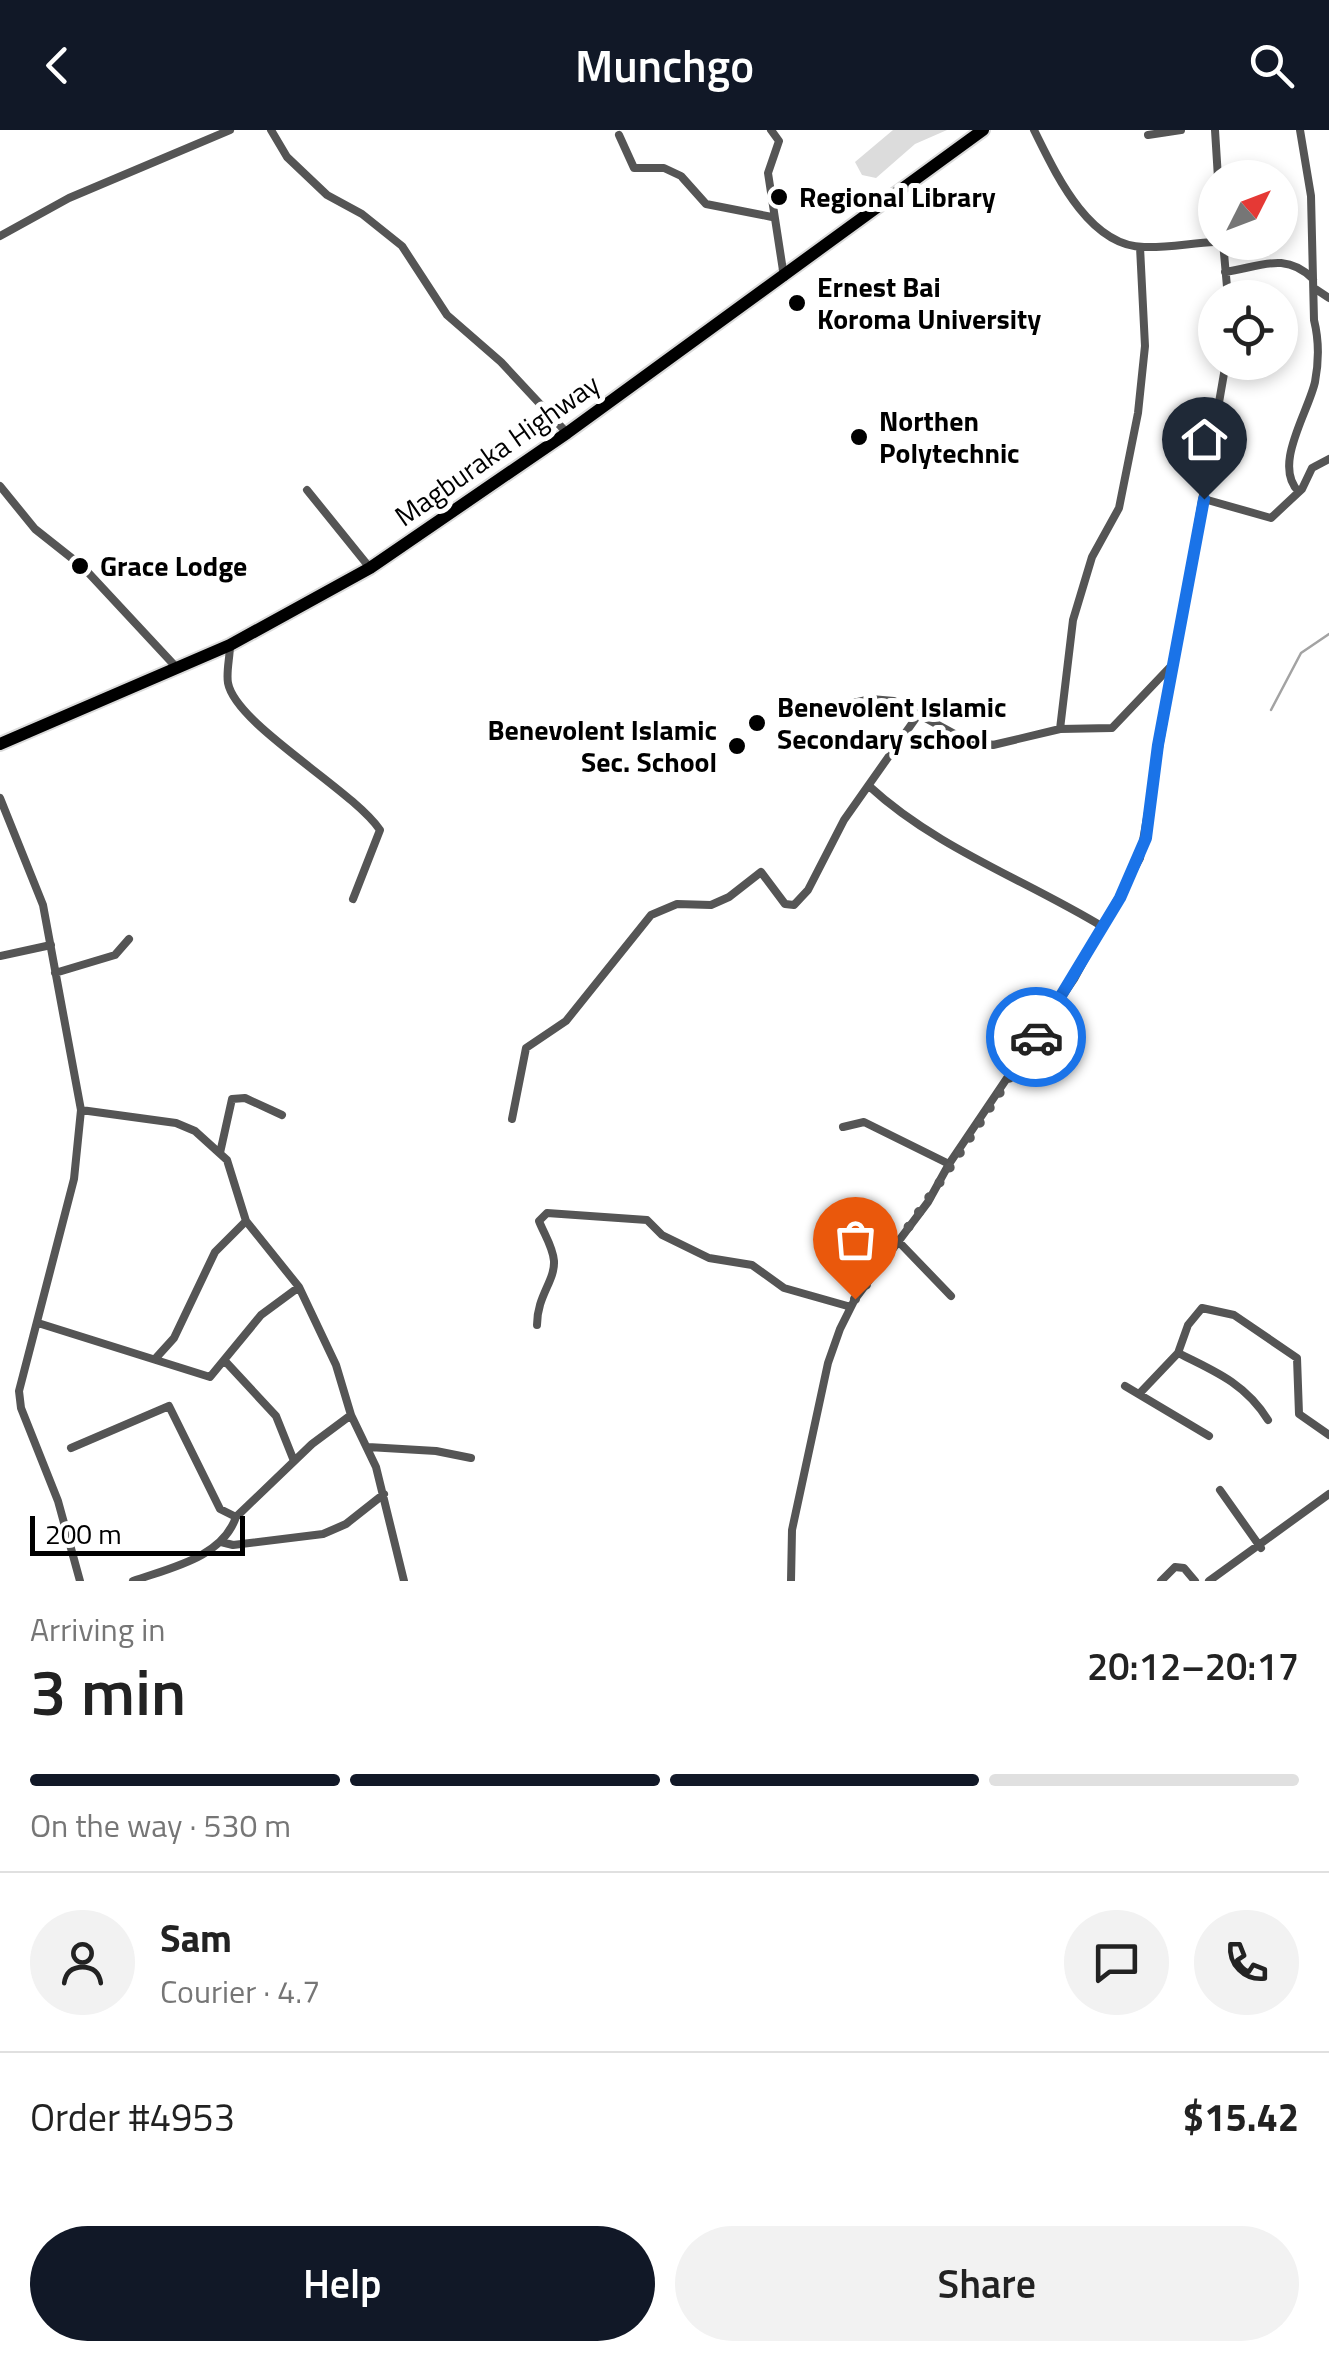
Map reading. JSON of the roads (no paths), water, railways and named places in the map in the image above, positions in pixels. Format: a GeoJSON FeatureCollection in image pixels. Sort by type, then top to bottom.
{"type":"FeatureCollection","features":[{"type":"Feature","properties":{"kind":"main road","name":"Magburaka Highway"},"geometry":{"type":"LineString","coordinates":[[0,744],[230,644],[370,568],[568,433],[983,130]]}},
{"type":"Feature","properties":{"kind":"street"},"geometry":{"type":"LineString","coordinates":[[0,236],[69,198],[230,130]]}},
{"type":"Feature","properties":{"kind":"street"},"geometry":{"type":"LineString","coordinates":[[271,130],[287,157],[327,196],[362,214],[402,246],[447,315],[501,362],[568,433]]}},
{"type":"Feature","properties":{"kind":"street"},"geometry":{"type":"LineString","coordinates":[[771,130],[780,141],[768,173],[784,277]]}},
{"type":"Feature","properties":{"kind":"street"},"geometry":{"type":"LineString","coordinates":[[1034,130],[1058,177],[1090,218],[1110,236],[1140,248],[1198,243]]}},
{"type":"Feature","properties":{"kind":"street"},"geometry":{"type":"LineString","coordinates":[[1148,135],[1182,130]]}},
{"type":"Feature","properties":{"kind":"street"},"geometry":{"type":"LineString","coordinates":[[1215,130],[1217,160]]}},
{"type":"Feature","properties":{"kind":"street"},"geometry":{"type":"LineString","coordinates":[[1299,492],[1290,481],[1289,466],[1317,371],[1312,196],[1300,130]]}},
{"type":"Feature","properties":{"kind":"street"},"geometry":{"type":"LineString","coordinates":[[618,135],[634,168],[664,168],[681,176],[706,204],[772,218]]}},
{"type":"Feature","properties":{"kind":"street"},"geometry":{"type":"LineString","coordinates":[[1060,728],[1073,620],[1092,557],[1118,508],[1138,414],[1145,346],[1140,248]]}},
{"type":"Feature","properties":{"kind":"street"},"geometry":{"type":"LineString","coordinates":[[1224,260],[1226,280]]}},
{"type":"Feature","properties":{"kind":"street"},"geometry":{"type":"LineString","coordinates":[[1225,272],[1282,260],[1294,263],[1329,298]]}},
{"type":"Feature","properties":{"kind":"street"},"geometry":{"type":"LineString","coordinates":[[792,1581],[792,1530],[808,1448],[828,1363],[851,1307],[928,1202],[949,1164],[1074,979],[1146,838],[1223,380]]}},
{"type":"Feature","properties":{"kind":"street"},"geometry":{"type":"LineString","coordinates":[[1204,499],[1271,518],[1299,492],[1312,468],[1329,459]]}},
{"type":"Feature","properties":{"kind":"street"},"geometry":{"type":"LineString","coordinates":[[0,486],[35,528],[83,567],[178,668]]}},
{"type":"Feature","properties":{"kind":"street"},"geometry":{"type":"LineString","coordinates":[[307,490],[370,568]]}},
{"type":"Feature","properties":{"kind":"street"},"geometry":{"type":"LineString","coordinates":[[230,644],[227,682],[232,692],[266,731],[380,830],[352,899]]}},
{"type":"Feature","properties":{"kind":"street"},"geometry":{"type":"LineString","coordinates":[[840,706],[880,699],[962,738],[993,745],[1060,728],[1112,728],[1174,664]]}},
{"type":"Feature","properties":{"kind":"street"},"geometry":{"type":"LineString","coordinates":[[512,1119],[526,1048],[566,1021],[650,916],[677,904],[710,904],[730,896],[761,872],[785,904],[794,904],[808,890],[844,820],[918,715]]}},
{"type":"Feature","properties":{"kind":"street"},"geometry":{"type":"LineString","coordinates":[[870,786],[891,806],[972,856],[1102,927]]}},
{"type":"Feature","properties":{"kind":"street"},"geometry":{"type":"LineString","coordinates":[[0,798],[43,906],[80,1110],[74,1179],[20,1402],[58,1500],[80,1581]]}},
{"type":"Feature","properties":{"kind":"street"},"geometry":{"type":"LineString","coordinates":[[56,973],[109,958],[129,940]]}},
{"type":"Feature","properties":{"kind":"street"},"geometry":{"type":"LineString","coordinates":[[0,956],[51,945]]}},
{"type":"Feature","properties":{"kind":"street"},"geometry":{"type":"LineString","coordinates":[[220,1153],[232,1100],[245,1098],[282,1114]]}},
{"type":"Feature","properties":{"kind":"street"},"geometry":{"type":"LineString","coordinates":[[80,1110],[176,1124],[195,1131],[220,1153],[234,1178],[246,1221],[299,1287],[336,1366],[384,1494],[404,1581]]}},
{"type":"Feature","properties":{"kind":"street"},"geometry":{"type":"LineString","coordinates":[[843,1127],[864,1122],[949,1164]]}},
{"type":"Feature","properties":{"kind":"street"},"geometry":{"type":"LineString","coordinates":[[537,1325],[538,1298],[552,1276],[554,1262],[539,1222],[547,1213],[647,1220],[662,1236],[709,1258],[752,1266],[784,1288],[851,1307]]}},
{"type":"Feature","properties":{"kind":"street"},"geometry":{"type":"LineString","coordinates":[[154,1359],[174,1338],[215,1252],[246,1221]]}},
{"type":"Feature","properties":{"kind":"street"},"geometry":{"type":"LineString","coordinates":[[898,1241],[951,1296]]}},
{"type":"Feature","properties":{"kind":"street"},"geometry":{"type":"LineString","coordinates":[[38,1322],[202,1377],[216,1374],[261,1315],[299,1287]]}},
{"type":"Feature","properties":{"kind":"street"},"geometry":{"type":"LineString","coordinates":[[1139,1394],[1178,1354],[1188,1325],[1202,1308],[1234,1315],[1296,1358],[1299,1414],[1329,1436]]}},
{"type":"Feature","properties":{"kind":"street"},"geometry":{"type":"LineString","coordinates":[[1178,1354],[1240,1385],[1268,1420]]}},
{"type":"Feature","properties":{"kind":"street"},"geometry":{"type":"LineString","coordinates":[[226,1361],[276,1416],[294,1461]]}},
{"type":"Feature","properties":{"kind":"street"},"geometry":{"type":"LineString","coordinates":[[1125,1386],[1209,1436]]}},
{"type":"Feature","properties":{"kind":"street"},"geometry":{"type":"LineString","coordinates":[[71,1448],[169,1406],[220,1509],[236,1517]]}},
{"type":"Feature","properties":{"kind":"street"},"geometry":{"type":"LineString","coordinates":[[133,1581],[205,1554],[221,1542],[236,1517],[294,1461],[352,1415]]}},
{"type":"Feature","properties":{"kind":"street"},"geometry":{"type":"LineString","coordinates":[[368,1447],[436,1450],[471,1458]]}},
{"type":"Feature","properties":{"kind":"street"},"geometry":{"type":"LineString","coordinates":[[1220,1490],[1261,1548]]}},
{"type":"Feature","properties":{"kind":"street"},"geometry":{"type":"LineString","coordinates":[[221,1542],[232,1546],[277,1537],[316,1536],[346,1524],[384,1494]]}},
{"type":"Feature","properties":{"kind":"street"},"geometry":{"type":"LineString","coordinates":[[1210,1581],[1261,1548],[1329,1494]]}},
{"type":"Feature","properties":{"kind":"street"},"geometry":{"type":"LineString","coordinates":[[1161,1581],[1174,1566],[1184,1568],[1196,1581]]}},
{"type":"Feature","properties":{"kind":"waterway"},"geometry":{"type":"LineString","coordinates":[[1271,710],[1301,653],[1329,634]]}},
{"type":"Feature","properties":{"kind":"place","name":"Regional Library"},"geometry":{"type":"Point","coordinates":[779,197]}},
{"type":"Feature","properties":{"kind":"place","name":"Ernest Bai Koroma University"},"geometry":{"type":"Point","coordinates":[797,303]}},
{"type":"Feature","properties":{"kind":"place","name":"Northen Polytechnic"},"geometry":{"type":"Point","coordinates":[859,437]}},
{"type":"Feature","properties":{"kind":"place","name":"Grace Lodge"},"geometry":{"type":"Point","coordinates":[80,566]}},
{"type":"Feature","properties":{"kind":"place","name":"Benevolent Islamic Secondary school"},"geometry":{"type":"Point","coordinates":[757,723]}},
{"type":"Feature","properties":{"kind":"place","name":"Benevolent Islamic Sec. School"},"geometry":{"type":"Point","coordinates":[737,746]}}]}
